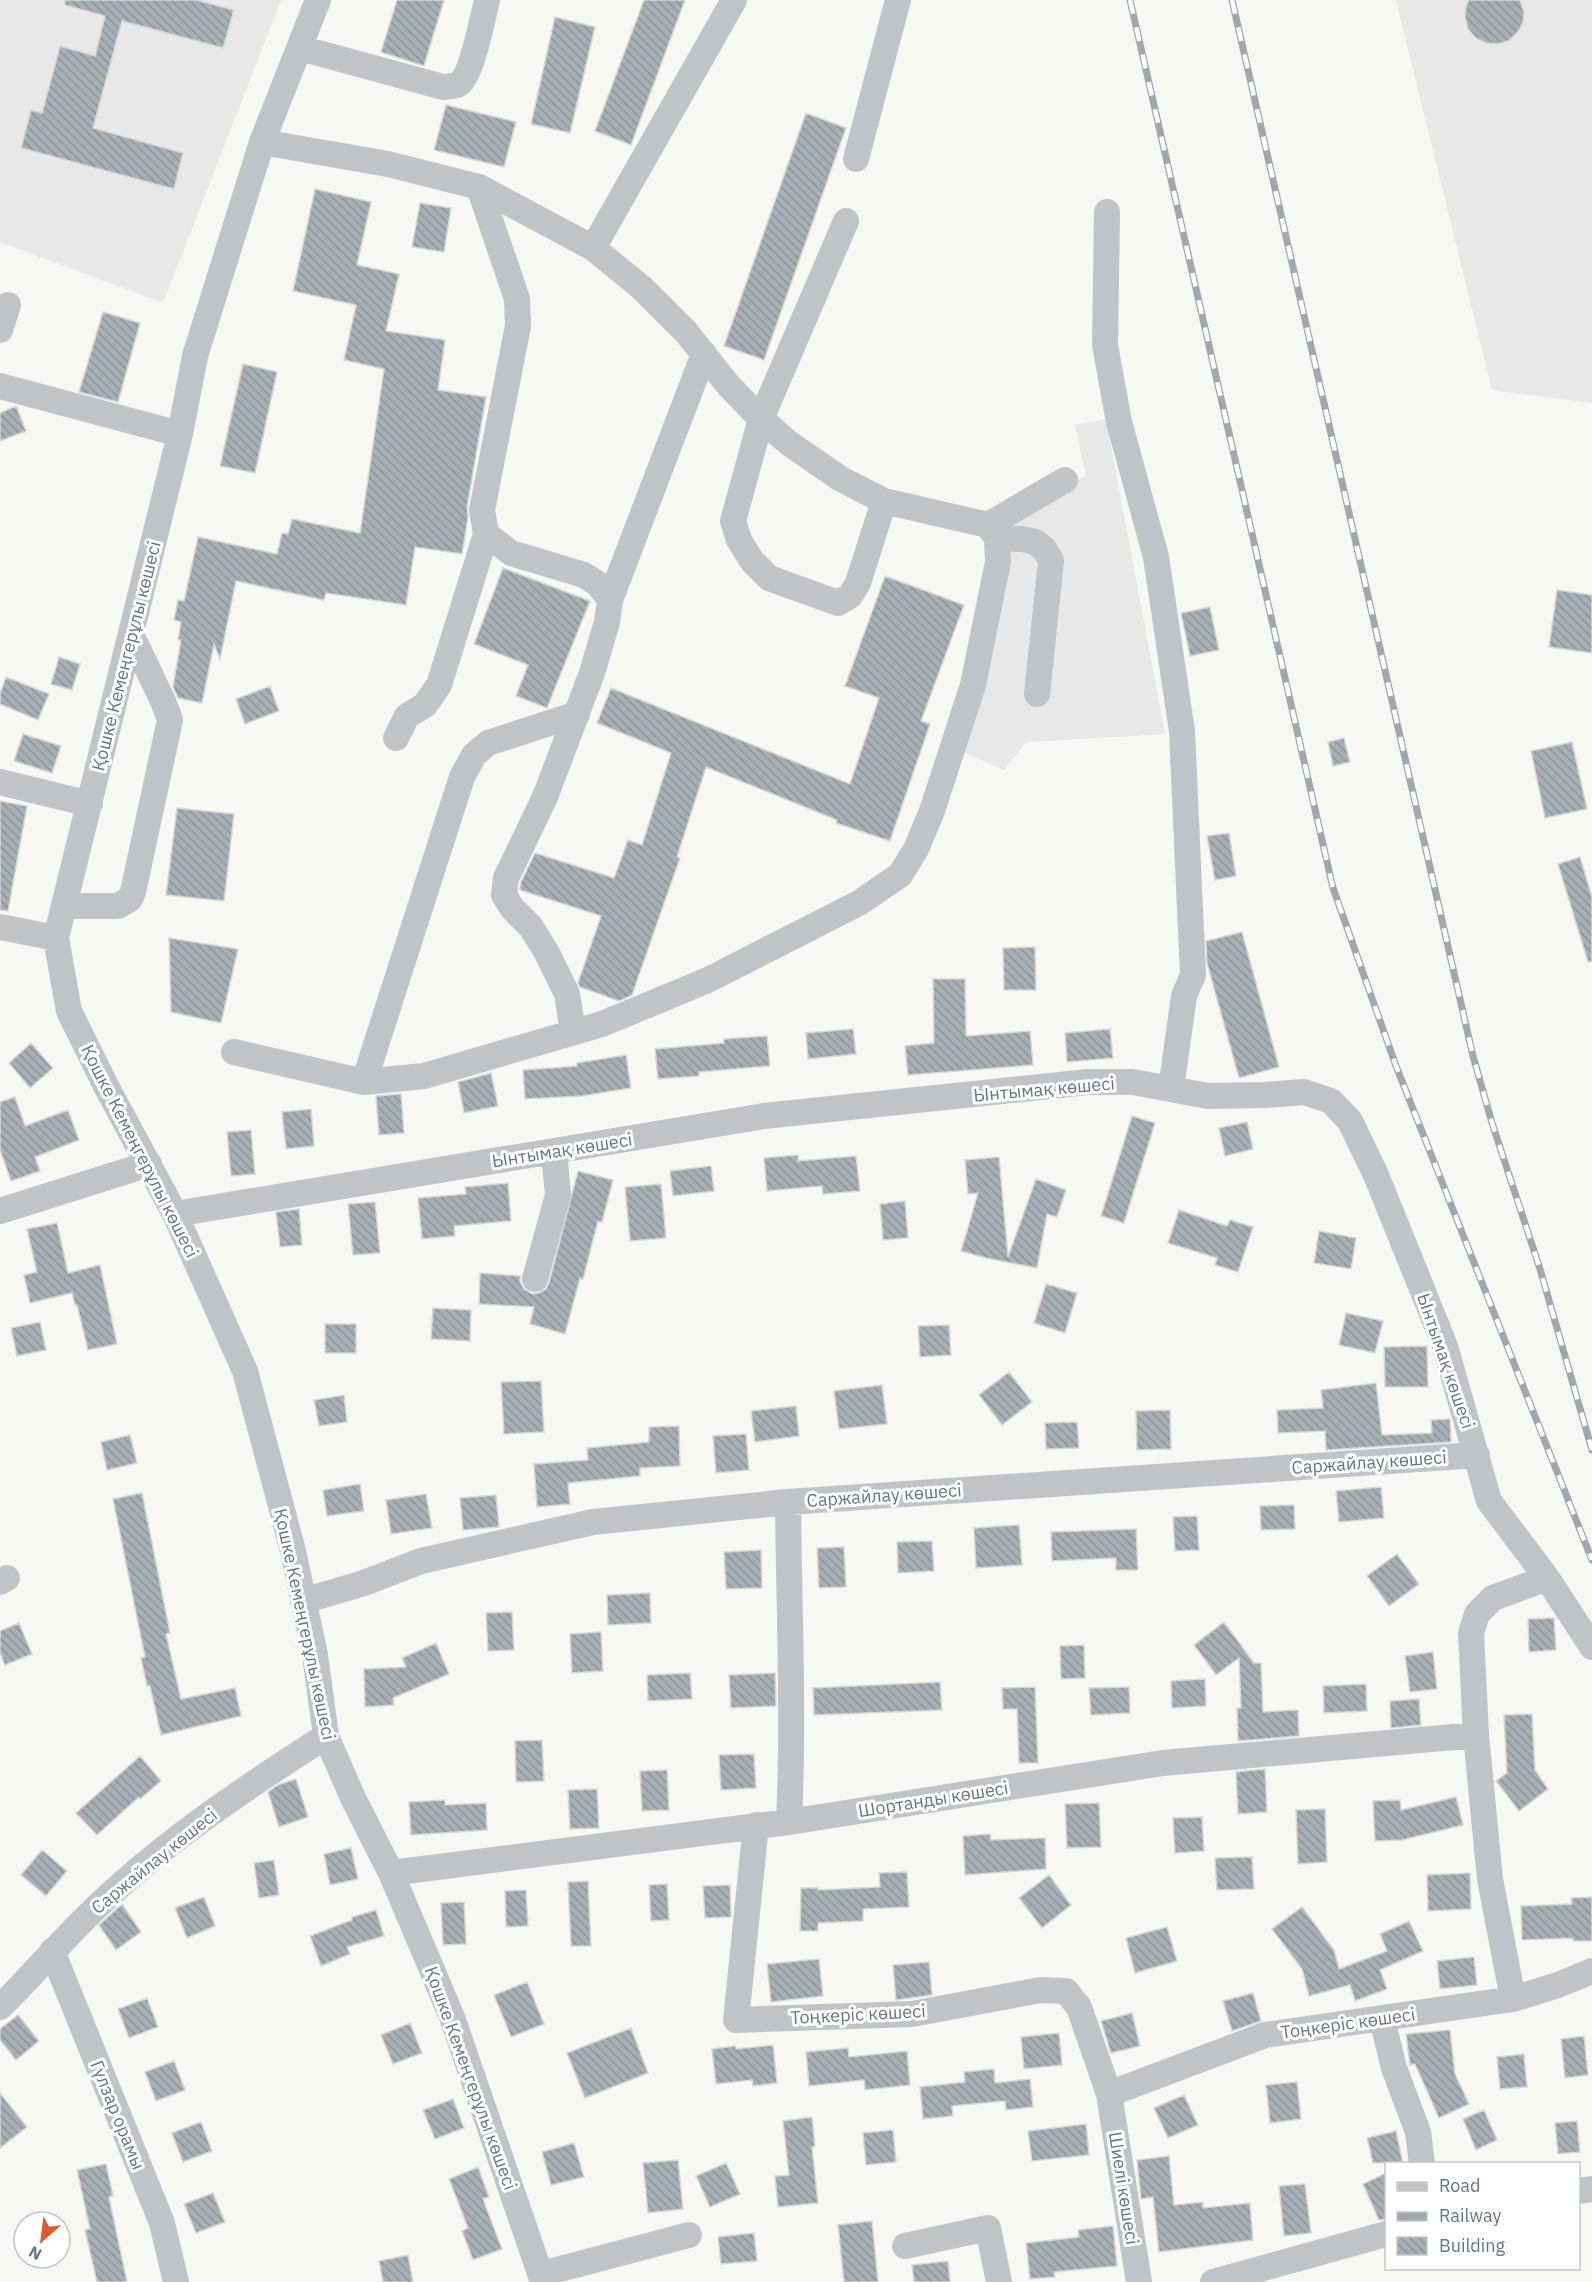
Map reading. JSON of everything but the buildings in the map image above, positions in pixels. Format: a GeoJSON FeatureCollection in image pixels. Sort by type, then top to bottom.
{"type":"FeatureCollection","features":[{"type":"Feature","properties":{"kind":"street","name":"Қошке Кемеңгерұлы көшесі"},"geometry":{"type":"LineString","coordinates":[[318,0],[262,142],[195,356],[180,434],[56,938],[69,1011],[106,1086],[175,1214],[245,1371],[293,1551],[315,1655],[326,1736],[353,1798],[391,1873],[452,2017],[542,2278]]}},
{"type":"Feature","properties":{"kind":"street"},"geometry":{"type":"LineString","coordinates":[[300,48],[443,87],[455,86],[461,82],[467,72],[487,0]]}},
{"type":"Feature","properties":{"kind":"street"},"geometry":{"type":"LineString","coordinates":[[593,248],[734,0]]}},
{"type":"Feature","properties":{"kind":"street"},"geometry":{"type":"LineString","coordinates":[[856,159],[897,0]]}},
{"type":"Feature","properties":{"kind":"street"},"geometry":{"type":"LineString","coordinates":[[262,142],[388,164],[479,187],[593,248],[642,288],[686,332],[729,386],[761,419],[790,444],[841,479],[884,501],[992,532],[1033,540],[1046,549],[1051,561],[1037,694]]}},
{"type":"Feature","properties":{"kind":"street"},"geometry":{"type":"LineString","coordinates":[[396,738],[407,716],[425,705],[439,685],[486,534],[482,510],[518,326],[517,299],[479,187]]}},
{"type":"Feature","properties":{"kind":"street"},"geometry":{"type":"LineString","coordinates":[[1107,212],[1105,345],[1119,422],[1156,557],[1182,732],[1193,975],[1184,996],[1171,1089]]}},
{"type":"Feature","properties":{"kind":"street"},"geometry":{"type":"LineString","coordinates":[[846,221],[761,419],[733,521],[739,540],[752,561],[769,578],[838,603],[850,596],[858,583],[884,501]]}},
{"type":"Feature","properties":{"kind":"street"},"geometry":{"type":"LineString","coordinates":[[0,330],[8,305]]}},
{"type":"Feature","properties":{"kind":"street"},"geometry":{"type":"LineString","coordinates":[[573,1032],[567,993],[531,927],[512,908],[504,895],[506,878],[545,797],[577,714],[607,622],[610,600],[704,354]]}},
{"type":"Feature","properties":{"kind":"street"},"geometry":{"type":"LineString","coordinates":[[0,386],[180,434]]}},
{"type":"Feature","properties":{"kind":"street"},"geometry":{"type":"LineString","coordinates":[[992,532],[1065,480]]}},
{"type":"Feature","properties":{"kind":"street"},"geometry":{"type":"LineString","coordinates":[[234,1052],[364,1082],[424,1076],[602,1024],[708,980],[859,903],[900,875],[916,849],[932,811],[973,685],[998,562],[992,532]]}},
{"type":"Feature","properties":{"kind":"street"},"geometry":{"type":"LineString","coordinates":[[486,534],[511,553],[584,575],[598,584],[610,600]]}},
{"type":"Feature","properties":{"kind":"street"},"geometry":{"type":"LineString","coordinates":[[64,906],[118,906],[130,899],[133,892],[170,720],[164,701],[131,634]]}},
{"type":"Feature","properties":{"kind":"street"},"geometry":{"type":"LineString","coordinates":[[364,1082],[462,777],[474,755],[488,743],[577,714]]}},
{"type":"Feature","properties":{"kind":"street"},"geometry":{"type":"LineString","coordinates":[[0,782],[90,804]]}},
{"type":"Feature","properties":{"kind":"street"},"geometry":{"type":"LineString","coordinates":[[0,927],[56,938]]}},
{"type":"Feature","properties":{"kind":"street","name":"Ынтымақ көшесі"},"geometry":{"type":"LineString","coordinates":[[175,1214],[764,1116],[1088,1082],[1133,1082],[1208,1096],[1304,1092],[1330,1101],[1350,1121],[1376,1175],[1445,1346],[1489,1501],[1547,1578],[1592,1647]]}},
{"type":"Feature","properties":{"kind":"street"},"geometry":{"type":"LineString","coordinates":[[535,1279],[558,1195],[554,1151]]}},
{"type":"Feature","properties":{"kind":"street"},"geometry":{"type":"LineString","coordinates":[[0,1210],[149,1164]]}},
{"type":"Feature","properties":{"kind":"street","name":"Саржайлау көшесі"},"geometry":{"type":"LineString","coordinates":[[303,1601],[364,1583],[421,1561],[593,1522],[788,1502],[1477,1455]]}},
{"type":"Feature","properties":{"kind":"street"},"geometry":{"type":"LineString","coordinates":[[788,1502],[789,1682],[793,1747],[789,1822]]}},
{"type":"Feature","properties":{"kind":"street"},"geometry":{"type":"LineString","coordinates":[[1513,1999],[1491,1879],[1476,1735],[1471,1633],[1477,1614],[1493,1598],[1547,1578]]}},
{"type":"Feature","properties":{"kind":"street","name":"Шортанды көшесі"},"geometry":{"type":"LineString","coordinates":[[391,1873],[789,1822],[1163,1763],[1476,1735]]}},
{"type":"Feature","properties":{"kind":"street","name":"Саржайлау көшесі"},"geometry":{"type":"LineString","coordinates":[[0,2007],[52,1951],[102,1902],[151,1859],[262,1777],[326,1736]]}},
{"type":"Feature","properties":{"kind":"street","name":"Тоңкерiс көшесі"},"geometry":{"type":"LineString","coordinates":[[756,1825],[736,2020],[912,2014],[1041,1990],[1066,1991],[1079,2007]]}},
{"type":"Feature","properties":{"kind":"street","name":"Гүлзар орамы"},"geometry":{"type":"LineString","coordinates":[[52,1951],[162,2223],[176,2282]]}},
{"type":"Feature","properties":{"kind":"street","name":"Тоңкерiс көшесі"},"geometry":{"type":"LineString","coordinates":[[1109,2094],[1266,2035],[1513,1999],[1558,1985],[1592,1971]]}},
{"type":"Feature","properties":{"kind":"street","name":"Шиелі көшесі"},"geometry":{"type":"LineString","coordinates":[[1079,2007],[1109,2094],[1139,2282]]}},
{"type":"Feature","properties":{"kind":"street"},"geometry":{"type":"LineString","coordinates":[[1382,2019],[1394,2068],[1418,2132],[1422,2162]]}},
{"type":"Feature","properties":{"kind":"street"},"geometry":{"type":"LineString","coordinates":[[905,2246],[988,2228],[999,2282]]}},
{"type":"Feature","properties":{"kind":"street"},"geometry":{"type":"LineString","coordinates":[[1213,2282],[1385,2234]]}},
{"type":"Feature","properties":{"kind":"street"},"geometry":{"type":"LineString","coordinates":[[542,2278],[689,2235]]}},
{"type":"Feature","properties":{"kind":"shaded area"},"geometry":{"type":"Polygon","coordinates":[[[0,0],[281,0],[163,303],[0,242],[0,0]]]}},
{"type":"Feature","properties":{"kind":"shaded area"},"geometry":{"type":"Polygon","coordinates":[[[1396,0],[1592,0],[1592,403],[1492,390],[1396,0]]]}},
{"type":"Feature","properties":{"kind":"shaded area"},"geometry":{"type":"Polygon","coordinates":[[[1106,419],[1165,734],[1026,742],[1004,770],[963,752],[1020,508],[1086,476],[1075,425],[1106,419]]]}},
{"type":"Feature","properties":{"kind":"railway"},"geometry":{"type":"LineString","coordinates":[[1130,0],[1333,888],[1396,1066],[1592,1560]]}},
{"type":"Feature","properties":{"kind":"railway"},"geometry":{"type":"LineString","coordinates":[[1232,0],[1473,1056],[1492,1123],[1540,1269],[1592,1450]]}}]}
